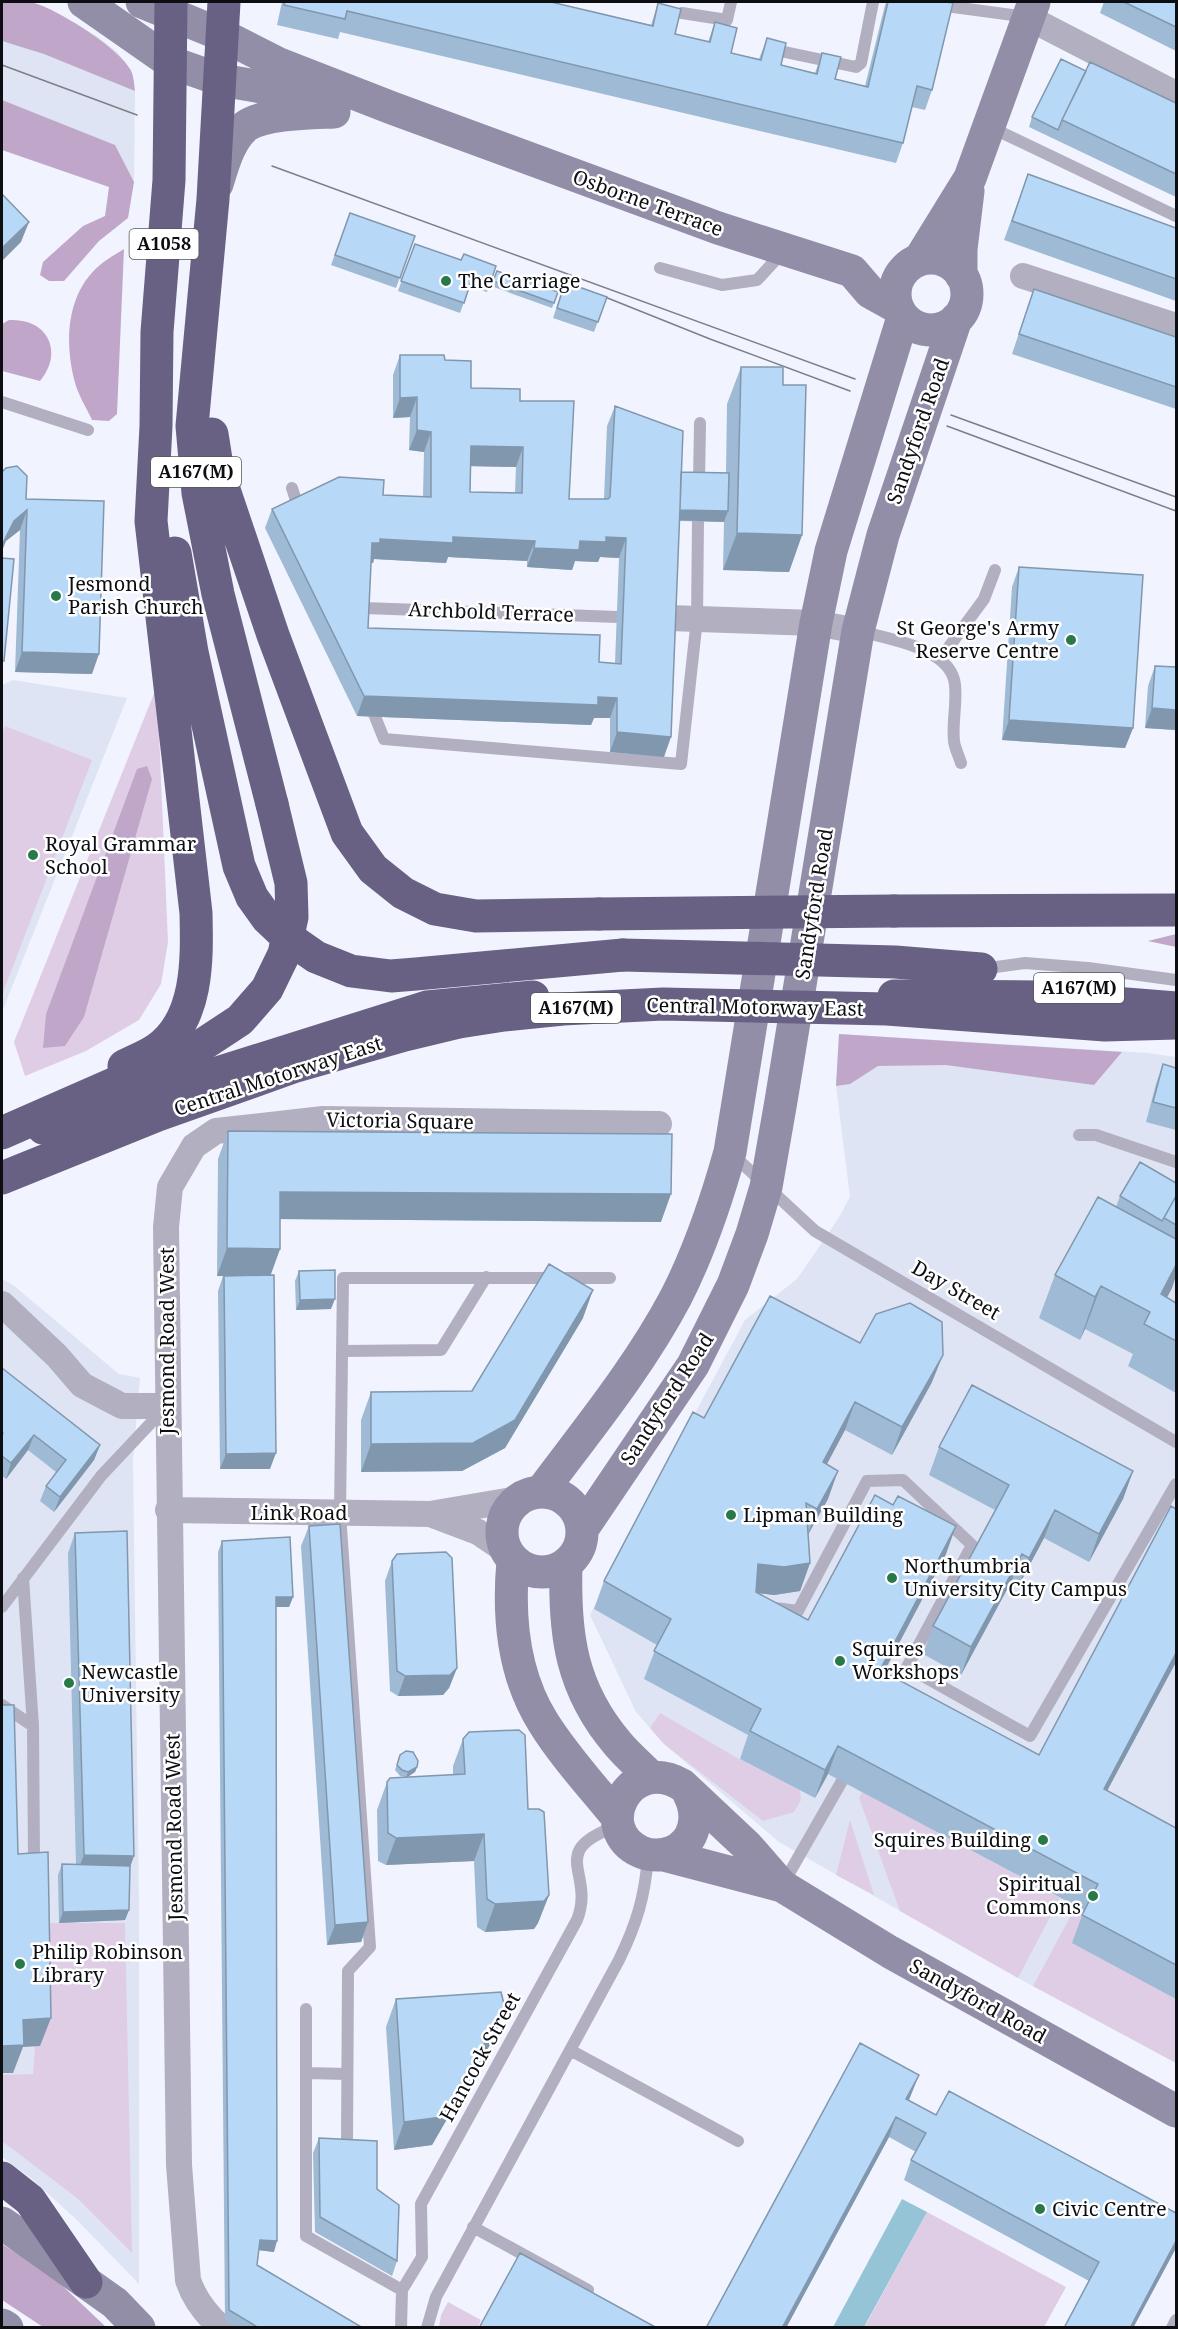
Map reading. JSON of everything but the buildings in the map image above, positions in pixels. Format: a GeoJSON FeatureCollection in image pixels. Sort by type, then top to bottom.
{"type":"FeatureCollection","features":[{"type":"Feature","properties":{"kind":"highway","name":"A1058"},"geometry":{"type":"LineString","coordinates":[[198,349],[213,199],[224,2]]}},
{"type":"Feature","properties":{"kind":"highway","name":"A1058"},"geometry":{"type":"LineString","coordinates":[[156,426],[157,332],[169,180],[170,62],[161,5]]}},
{"type":"Feature","properties":{"kind":"highway","name":"A167(M)"},"geometry":{"type":"LineString","coordinates":[[2,1133],[202,1045],[240,1020],[267,989],[284,954],[292,917],[291,883],[218,594],[198,493],[192,426],[198,349]]}},
{"type":"Feature","properties":{"kind":"highway","name":"A167(M)"},"geometry":{"type":"LineString","coordinates":[[198,349],[218,472],[273,636],[347,833],[373,869],[403,893],[435,909],[476,916],[1176,910]]}},
{"type":"Feature","properties":{"kind":"highway","name":"A167(M)"},"geometry":{"type":"LineString","coordinates":[[156,426],[192,652],[237,855],[252,897],[267,918],[316,957],[351,971],[391,976],[623,955],[895,963],[981,969],[1176,1007]]}},
{"type":"Feature","properties":{"kind":"highway","name":"A167(M)"},"geometry":{"type":"LineString","coordinates":[[2,1121],[110,1074],[158,1049],[177,1028],[192,995],[197,960],[196,913],[151,521],[156,426]]}},
{"type":"Feature","properties":{"kind":"highway","name":"Central Motorway East"},"geometry":{"type":"LineString","coordinates":[[2,1142],[427,1007],[555,994],[631,991],[1039,997],[1176,1007]]}},
{"type":"Feature","properties":{"kind":"highway","name":"Central Motorway East"},"geometry":{"type":"LineString","coordinates":[[2,1178],[158,1115],[293,1067],[405,1035],[459,1022],[504,1015],[563,1009],[675,1004],[887,1009],[1105,1025],[1176,1023]]}},
{"type":"Feature","properties":{"kind":"highway"},"geometry":{"type":"LineString","coordinates":[[2,2178],[30,2200],[86,2282]]}},
{"type":"Feature","properties":{"kind":"main road","name":"Osborne Terrace"},"geometry":{"type":"LineString","coordinates":[[84,2],[170,62],[221,80],[392,108]]}},
{"type":"Feature","properties":{"kind":"main road","name":"Osborne Terrace"},"geometry":{"type":"LineString","coordinates":[[161,5],[279,64],[392,108],[784,251],[852,271]]}},
{"type":"Feature","properties":{"kind":"main road"},"geometry":{"type":"LineString","coordinates":[[961,275],[961,249],[970,178],[1030,9]]}},
{"type":"Feature","properties":{"kind":"main road"},"geometry":{"type":"LineString","coordinates":[[213,199],[226,156],[234,140],[247,126],[271,118],[392,108]]}},
{"type":"Feature","properties":{"kind":"main road"},"geometry":{"type":"LineString","coordinates":[[782,1886],[656,1855],[629,1844],[618,1821],[565,1755],[542,1720],[527,1689],[518,1659],[512,1622],[510,1556],[501,1529],[510,1507],[530,1495],[621,1384],[653,1336],[676,1296],[715,1205],[730,1152],[816,623],[831,551],[900,312],[895,296],[896,284],[970,178]]}},
{"type":"Feature","properties":{"kind":"main road"},"geometry":{"type":"LineString","coordinates":[[932,258],[943,260],[954,266],[966,286],[963,309],[956,319],[946,326],[923,329],[912,325],[900,312],[870,292],[852,271],[910,266],[932,258]]}},
{"type":"Feature","properties":{"kind":"main road","name":"Sandyford Road"},"geometry":{"type":"LineString","coordinates":[[583,1528],[693,1365],[733,1285],[766,1187],[858,631],[883,535],[956,319]]}},
{"type":"Feature","properties":{"kind":"main road"},"geometry":{"type":"LineString","coordinates":[[510,1556],[522,1568],[533,1572],[556,1571],[566,1566],[579,1549],[583,1528],[580,1516],[569,1502],[553,1493],[530,1495]]}},
{"type":"Feature","properties":{"kind":"main road"},"geometry":{"type":"LineString","coordinates":[[566,1566],[566,1625],[570,1652],[577,1675],[587,1697],[618,1744],[651,1777]]}},
{"type":"Feature","properties":{"kind":"main road"},"geometry":{"type":"LineString","coordinates":[[618,1821],[622,1797],[639,1780],[651,1777],[672,1780],[682,1785],[694,1803],[694,1827],[689,1838],[681,1846],[656,1855]]}},
{"type":"Feature","properties":{"kind":"main road"},"geometry":{"type":"LineString","coordinates":[[689,1794],[747,1846],[782,1886]]}},
{"type":"Feature","properties":{"kind":"main road","name":"Sandyford Road"},"geometry":{"type":"LineString","coordinates":[[782,1886],[890,1952],[1176,2111]]}},
{"type":"Feature","properties":{"kind":"main road"},"geometry":{"type":"LineString","coordinates":[[2,2223],[115,2303],[139,2328]]}},
{"type":"Feature","properties":{"kind":"main road"},"geometry":{"type":"LineString","coordinates":[[2,2325],[7,2328]]}},
{"type":"Feature","properties":{"kind":"street"},"geometry":{"type":"LineString","coordinates":[[1030,9],[1176,94]]}},
{"type":"Feature","properties":{"kind":"street"},"geometry":{"type":"LineString","coordinates":[[1023,276],[1176,326]]}},
{"type":"Feature","properties":{"kind":"street"},"geometry":{"type":"LineString","coordinates":[[669,618],[816,623],[858,631]]}},
{"type":"Feature","properties":{"kind":"street","name":"Victoria Square"},"geometry":{"type":"LineString","coordinates":[[170,1187],[194,1146],[216,1131],[322,1119],[659,1124]]}},
{"type":"Feature","properties":{"kind":"street","name":"Jesmond Road West"},"geometry":{"type":"LineString","coordinates":[[170,1187],[166,1227],[167,1406],[179,2165],[188,2280],[192,2293],[215,2322]]}},
{"type":"Feature","properties":{"kind":"street"},"geometry":{"type":"LineString","coordinates":[[2,1304],[57,1356],[82,1385],[122,1406],[167,1406]]}},
{"type":"Feature","properties":{"kind":"street","name":"Link Road"},"geometry":{"type":"LineString","coordinates":[[168,1510],[430,1514],[530,1495]]}},
{"type":"Feature","properties":{"kind":"street","name":"Link Road"},"geometry":{"type":"LineString","coordinates":[[430,1514],[478,1532],[510,1556]]}},
{"type":"Feature","properties":{"kind":"lane"},"geometry":{"type":"LineString","coordinates":[[682,13],[727,20],[731,2]]}},
{"type":"Feature","properties":{"kind":"lane"},"geometry":{"type":"LineString","coordinates":[[780,51],[856,67],[861,63],[873,2]]}},
{"type":"Feature","properties":{"kind":"lane"},"geometry":{"type":"LineString","coordinates":[[916,2],[1030,9]]}},
{"type":"Feature","properties":{"kind":"lane"},"geometry":{"type":"LineString","coordinates":[[988,127],[1176,216]]}},
{"type":"Feature","properties":{"kind":"lane"},"geometry":{"type":"LineString","coordinates":[[660,268],[722,285],[757,280],[784,251]]}},
{"type":"Feature","properties":{"kind":"lane"},"geometry":{"type":"LineString","coordinates":[[2,402],[88,430]]}},
{"type":"Feature","properties":{"kind":"lane"},"geometry":{"type":"LineString","coordinates":[[699,483],[700,423]]}},
{"type":"Feature","properties":{"kind":"lane"},"geometry":{"type":"LineString","coordinates":[[292,488],[303,521]]}},
{"type":"Feature","properties":{"kind":"lane"},"geometry":{"type":"LineString","coordinates":[[367,695],[384,739],[681,764],[698,619],[699,521]]}},
{"type":"Feature","properties":{"kind":"lane"},"geometry":{"type":"LineString","coordinates":[[940,659],[984,599],[995,570]]}},
{"type":"Feature","properties":{"kind":"lane","name":"Archbold Terrace"},"geometry":{"type":"LineString","coordinates":[[364,608],[618,617]]}},
{"type":"Feature","properties":{"kind":"lane"},"geometry":{"type":"LineString","coordinates":[[858,631],[926,650],[940,659],[955,682],[954,742],[961,764]]}},
{"type":"Feature","properties":{"kind":"lane"},"geometry":{"type":"LineString","coordinates":[[981,969],[1025,963],[1088,968],[1176,980]]}},
{"type":"Feature","properties":{"kind":"lane"},"geometry":{"type":"LineString","coordinates":[[1079,1135],[1096,1135],[1176,1162]]}},
{"type":"Feature","properties":{"kind":"lane","name":"Day Street"},"geometry":{"type":"LineString","coordinates":[[730,1152],[815,1231],[1176,1442]]}},
{"type":"Feature","properties":{"kind":"lane"},"geometry":{"type":"LineString","coordinates":[[347,2143],[348,1971],[370,1947],[340,1513],[343,1278],[610,1278]]}},
{"type":"Feature","properties":{"kind":"lane"},"geometry":{"type":"LineString","coordinates":[[343,1351],[441,1350],[486,1278]]}},
{"type":"Feature","properties":{"kind":"lane"},"geometry":{"type":"LineString","coordinates":[[2,1607],[100,1476],[167,1406]]}},
{"type":"Feature","properties":{"kind":"lane"},"geometry":{"type":"LineString","coordinates":[[757,1606],[798,1611],[867,1481],[903,1480],[972,1545],[904,1672],[1030,1736],[1176,1484]]}},
{"type":"Feature","properties":{"kind":"lane"},"geometry":{"type":"LineString","coordinates":[[23,1578],[33,1726],[34,1859]]}},
{"type":"Feature","properties":{"kind":"lane"},"geometry":{"type":"LineString","coordinates":[[2,1705],[33,1726]]}},
{"type":"Feature","properties":{"kind":"lane"},"geometry":{"type":"LineString","coordinates":[[782,1886],[842,1781]]}},
{"type":"Feature","properties":{"kind":"lane","name":"Hancock Street"},"geometry":{"type":"LineString","coordinates":[[401,2328],[402,2290],[422,2257],[421,2204],[578,1920],[583,1901],[576,1866],[578,1850],[584,1842],[618,1821]]}},
{"type":"Feature","properties":{"kind":"lane"},"geometry":{"type":"LineString","coordinates":[[427,2328],[436,2297],[635,1927],[656,1855]]}},
{"type":"Feature","properties":{"kind":"lane"},"geometry":{"type":"LineString","coordinates":[[306,2009],[306,2236],[402,2290]]}},
{"type":"Feature","properties":{"kind":"lane"},"geometry":{"type":"LineString","coordinates":[[570,2050],[738,2141]]}},
{"type":"Feature","properties":{"kind":"lane"},"geometry":{"type":"LineString","coordinates":[[306,2073],[347,2074]]}},
{"type":"Feature","properties":{"kind":"lane"},"geometry":{"type":"LineString","coordinates":[[473,2227],[603,2298]]}},
{"type":"Feature","properties":{"kind":"lane"},"geometry":{"type":"LineString","coordinates":[[1172,2328],[1176,2320]]}},
{"type":"Feature","properties":{"kind":"shaded area"},"geometry":{"type":"Polygon","coordinates":[[[23,1],[40,5],[69,19],[99,39],[113,50],[130,69],[135,91],[44,54],[2,41],[2,2],[23,1]]]}},
{"type":"Feature","properties":{"kind":"shaded area"},"geometry":{"type":"Polygon","coordinates":[[[2,2],[30,2],[46,8],[98,37],[117,52],[131,70],[135,91],[134,182],[2,128],[2,2]]]}},
{"type":"Feature","properties":{"kind":"shaded area"},"geometry":{"type":"Polygon","coordinates":[[[2,100],[115,145],[134,182],[128,218],[99,241],[64,281],[49,281],[40,275],[43,262],[83,226],[105,216],[109,187],[2,150],[2,100]]]}},
{"type":"Feature","properties":{"kind":"shaded area"},"geometry":{"type":"Polygon","coordinates":[[[124,249],[117,414],[109,421],[92,420],[72,371],[70,321],[74,305],[88,277],[103,263],[124,249]]]}},
{"type":"Feature","properties":{"kind":"shaded area"},"geometry":{"type":"Polygon","coordinates":[[[9,320],[34,325],[48,339],[51,359],[40,381],[2,371],[2,324],[9,320]]]}},
{"type":"Feature","properties":{"kind":"shaded area","name":"Royal Grammar School"},"geometry":{"type":"Polygon","coordinates":[[[13,680],[127,698],[2,1012],[2,685],[13,680]]]}},
{"type":"Feature","properties":{"kind":"shaded area"},"geometry":{"type":"Polygon","coordinates":[[[157,686],[168,942],[161,984],[139,1020],[86,1051],[25,1076],[14,1042],[157,686]]]}},
{"type":"Feature","properties":{"kind":"shaded area"},"geometry":{"type":"Polygon","coordinates":[[[5,726],[92,760],[2,995],[2,734],[5,726]]]}},
{"type":"Feature","properties":{"kind":"shaded area"},"geometry":{"type":"Polygon","coordinates":[[[147,766],[152,779],[84,1017],[65,1046],[43,1048],[46,1014],[137,769],[147,766]]]}},
{"type":"Feature","properties":{"kind":"shaded area"},"geometry":{"type":"Polygon","coordinates":[[[1176,934],[1176,947],[1148,941],[1176,934]]]}},
{"type":"Feature","properties":{"kind":"shaded area","name":"Northumbria University City Campus"},"geometry":{"type":"Polygon","coordinates":[[[839,1034],[1147,1053],[1176,1057],[1176,2063],[1018,1978],[779,1842],[664,1744],[636,1712],[590,1615],[627,1540],[745,1320],[797,1279],[838,1219],[850,1197],[836,1086],[839,1034]]]}},
{"type":"Feature","properties":{"kind":"shaded area"},"geometry":{"type":"Polygon","coordinates":[[[839,1034],[1122,1052],[1094,1085],[946,1065],[878,1066],[850,1084],[836,1086],[839,1034]]]}},
{"type":"Feature","properties":{"kind":"shaded area","name":"Newcastle University"},"geometry":{"type":"Polygon","coordinates":[[[2,1279],[13,1285],[119,1374],[140,1378],[133,1460],[139,1906],[139,2284],[78,2221],[32,2179],[2,2157],[2,1279]]]}},
{"type":"Feature","properties":{"kind":"shaded area"},"geometry":{"type":"Polygon","coordinates":[[[660,1713],[739,1759],[800,1790],[801,1800],[794,1812],[763,1821],[664,1744],[650,1728],[660,1713]]]}},
{"type":"Feature","properties":{"kind":"shaded area"},"geometry":{"type":"Polygon","coordinates":[[[862,1792],[1060,1898],[1018,1978],[900,1911],[859,1798],[862,1792]]]}},
{"type":"Feature","properties":{"kind":"shaded area"},"geometry":{"type":"Polygon","coordinates":[[[850,1820],[874,1895],[836,1875],[850,1820]]]}},
{"type":"Feature","properties":{"kind":"shaded area"},"geometry":{"type":"Polygon","coordinates":[[[1076,1906],[1088,1912],[1176,1999],[1176,2063],[1033,1986],[1076,1906]]]}},
{"type":"Feature","properties":{"kind":"shaded area"},"geometry":{"type":"Polygon","coordinates":[[[44,1923],[125,1923],[132,2253],[77,2198],[2,2141],[2,2075],[33,2074],[44,1923]]]}},
{"type":"Feature","properties":{"kind":"shaded area"},"geometry":{"type":"Polygon","coordinates":[[[927,2212],[1066,2287],[1044,2327],[864,2328],[927,2212]]]}},
{"type":"Feature","properties":{"kind":"shaded area"},"geometry":{"type":"Polygon","coordinates":[[[2,2244],[50,2274],[106,2327],[43,2327],[2,2300],[2,2244]]]}},
{"type":"Feature","properties":{"kind":"shaded area"},"geometry":{"type":"Polygon","coordinates":[[[448,2302],[481,2320],[478,2327],[439,2327],[441,2315],[448,2302]]]}},
{"type":"Feature","properties":{"kind":"water"},"geometry":{"type":"Polygon","coordinates":[[[902,2199],[927,2212],[864,2327],[833,2327],[902,2199]]]}},
{"type":"Feature","properties":{"kind":"tram line"},"geometry":{"type":"LineString","coordinates":[[2,65],[137,115]]}},
{"type":"Feature","properties":{"kind":"tram line"},"geometry":{"type":"LineString","coordinates":[[272,166],[855,379]]}},
{"type":"Feature","properties":{"kind":"tram line"},"geometry":{"type":"LineString","coordinates":[[600,295],[850,391]]}},
{"type":"Feature","properties":{"kind":"tram line"},"geometry":{"type":"LineString","coordinates":[[951,415],[1176,497]]}},
{"type":"Feature","properties":{"kind":"tram line"},"geometry":{"type":"LineString","coordinates":[[947,426],[1176,511]]}},
{"type":"Feature","properties":{"kind":"place","name":"The Carriage"},"geometry":{"type":"Point","coordinates":[446,281]}},
{"type":"Feature","properties":{"kind":"place","name":"Jesmond Parish Church"},"geometry":{"type":"Point","coordinates":[56,596]}},
{"type":"Feature","properties":{"kind":"place","name":"St George's Army Reserve Centre"},"geometry":{"type":"Point","coordinates":[1071,640]}},
{"type":"Feature","properties":{"kind":"place","name":"Royal Grammar School"},"geometry":{"type":"Point","coordinates":[33,855]}},
{"type":"Feature","properties":{"kind":"place","name":"Lipman Building"},"geometry":{"type":"Point","coordinates":[731,1515]}},
{"type":"Feature","properties":{"kind":"place","name":"Northumbria University City Campus"},"geometry":{"type":"Point","coordinates":[892,1578]}},
{"type":"Feature","properties":{"kind":"place","name":"Squires Workshops"},"geometry":{"type":"Point","coordinates":[840,1661]}},
{"type":"Feature","properties":{"kind":"place","name":"Newcastle University"},"geometry":{"type":"Point","coordinates":[69,1683]}},
{"type":"Feature","properties":{"kind":"place","name":"Squires Building"},"geometry":{"type":"Point","coordinates":[1043,1840]}},
{"type":"Feature","properties":{"kind":"place","name":"Spiritual Commons"},"geometry":{"type":"Point","coordinates":[1093,1896]}},
{"type":"Feature","properties":{"kind":"place","name":"Philip Robinson Library"},"geometry":{"type":"Point","coordinates":[20,1964]}},
{"type":"Feature","properties":{"kind":"place","name":"Civic Centre"},"geometry":{"type":"Point","coordinates":[1040,2209]}}]}
